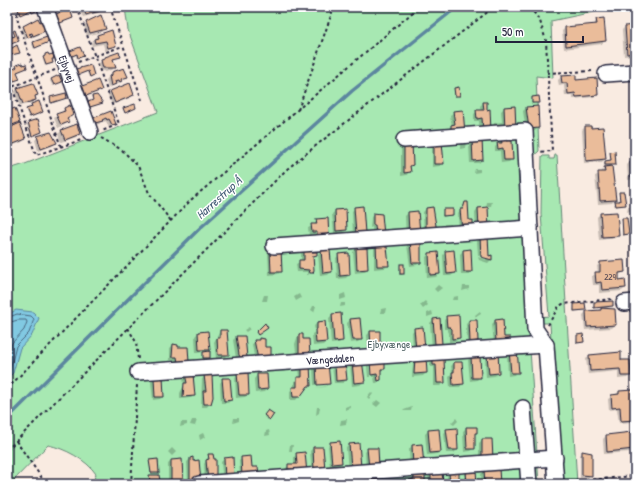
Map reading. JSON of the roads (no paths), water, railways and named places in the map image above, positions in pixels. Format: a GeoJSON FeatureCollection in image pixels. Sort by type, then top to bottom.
{"type":"FeatureCollection","features":[{"type":"Feature","properties":{"kind":"street","name":"Ejbyvej"},"geometry":{"type":"LineString","coordinates":[[45,7],[92,133]]}},
{"type":"Feature","properties":{"kind":"street"},"geometry":{"type":"LineString","coordinates":[[606,74],[635,72]]}},
{"type":"Feature","properties":{"kind":"street"},"geometry":{"type":"LineString","coordinates":[[404,140],[526,131],[535,329],[543,340],[555,458],[556,484]]}},
{"type":"Feature","properties":{"kind":"street"},"geometry":{"type":"LineString","coordinates":[[274,246],[530,228]]}},
{"type":"Feature","properties":{"kind":"street","name":"Vængedalen"},"geometry":{"type":"LineString","coordinates":[[138,372],[543,340]]}},
{"type":"Feature","properties":{"kind":"street"},"geometry":{"type":"LineString","coordinates":[[523,408],[529,484]]}},
{"type":"Feature","properties":{"kind":"street"},"geometry":{"type":"LineString","coordinates":[[199,484],[555,458]]}},
{"type":"Feature","properties":{"kind":"water"},"geometry":{"type":"Polygon","coordinates":[[[16,310],[33,312],[39,318],[32,335],[20,348],[13,373],[7,379],[7,315],[16,310]]]}},
{"type":"Feature","properties":{"kind":"waterway","name":"Harrestrup Å"},"geometry":{"type":"LineString","coordinates":[[7,419],[199,229],[352,91],[457,7]]}},
{"type":"Feature","properties":{"kind":"park label","name":"Ejbyvænge"},"geometry":{"type":"Point","coordinates":[389,344]}}]}
